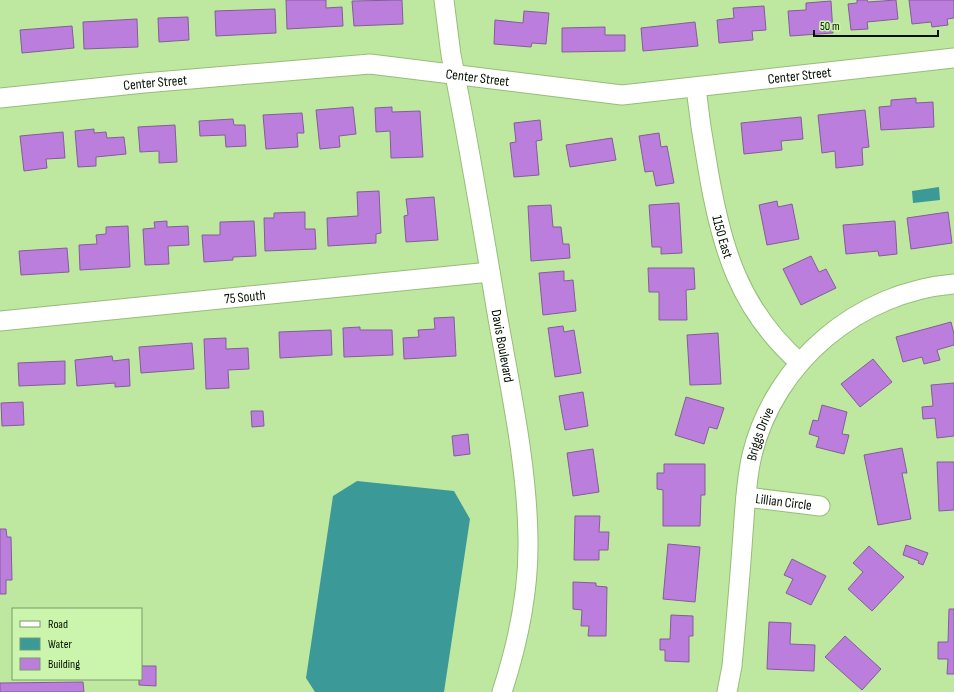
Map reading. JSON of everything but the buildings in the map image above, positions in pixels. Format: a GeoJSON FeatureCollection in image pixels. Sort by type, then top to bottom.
{"type":"FeatureCollection","features":[{"type":"Feature","properties":{"kind":"street","name":"Davis Boulevard"},"geometry":{"type":"LineString","coordinates":[[444,0],[455,74],[519,442],[528,540],[522,611],[516,645],[502,692]]}},
{"type":"Feature","properties":{"kind":"street","name":"Center Street"},"geometry":{"type":"LineString","coordinates":[[0,98],[144,83],[370,64],[622,95],[696,88],[954,58]]}},
{"type":"Feature","properties":{"kind":"street","name":"1150 East"},"geometry":{"type":"LineString","coordinates":[[696,88],[699,119],[718,225],[733,269],[762,323],[777,342],[800,363]]}},
{"type":"Feature","properties":{"kind":"street","name":"75 South"},"geometry":{"type":"LineString","coordinates":[[0,321],[490,272]]}},
{"type":"Feature","properties":{"kind":"street","name":"Briggs Drive"},"geometry":{"type":"LineString","coordinates":[[727,692],[732,666],[746,497],[752,456],[763,421],[780,388],[800,363],[831,333],[873,306],[908,292],[954,284]]}},
{"type":"Feature","properties":{"kind":"street","name":"Lillian Circle"},"geometry":{"type":"LineString","coordinates":[[746,497],[820,506]]}},
{"type":"Feature","properties":{"kind":"water"},"geometry":{"type":"Polygon","coordinates":[[[939,187],[940,200],[913,203],[912,191],[939,187]]]}},
{"type":"Feature","properties":{"kind":"water"},"geometry":{"type":"Polygon","coordinates":[[[357,481],[454,491],[470,519],[444,692],[315,692],[306,678],[333,496],[357,481]]]}}]}
